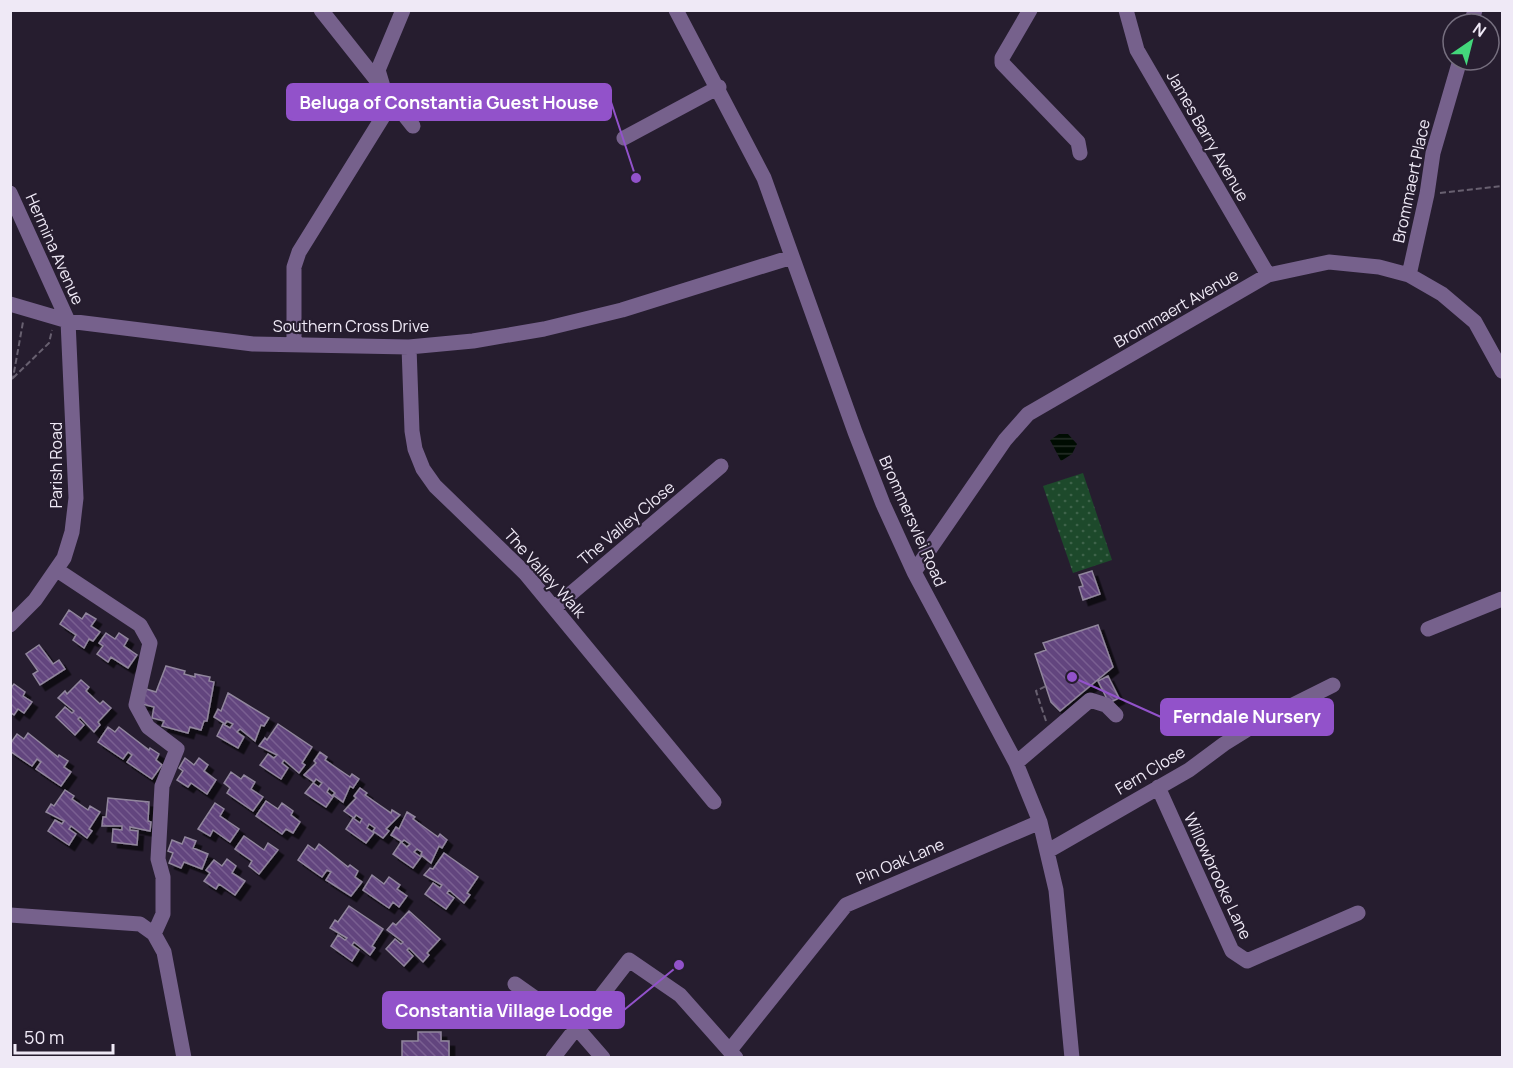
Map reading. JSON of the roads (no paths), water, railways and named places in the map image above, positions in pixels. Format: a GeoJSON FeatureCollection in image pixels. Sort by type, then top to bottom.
{"type":"FeatureCollection","features":[{"type":"Feature","properties":{"kind":"street"},"geometry":{"type":"LineString","coordinates":[[294,345],[294,267],[308,236],[388,107],[378,70],[403,10]]}},
{"type":"Feature","properties":{"kind":"street","name":"Brommersvlei Road"},"geometry":{"type":"LineString","coordinates":[[676,10],[719,87],[764,178],[855,432],[914,572],[1016,763],[1040,822],[1056,890],[1071,1058]]}},
{"type":"Feature","properties":{"kind":"street"},"geometry":{"type":"LineString","coordinates":[[1030,10],[1002,58],[1002,63],[1078,142],[1080,153]]}},
{"type":"Feature","properties":{"kind":"street","name":"James Barry Avenue"},"geometry":{"type":"LineString","coordinates":[[1126,10],[1137,50],[1268,275]]}},
{"type":"Feature","properties":{"kind":"street"},"geometry":{"type":"LineString","coordinates":[[323,12],[413,126]]}},
{"type":"Feature","properties":{"kind":"street","name":"Brommaert Place"},"geometry":{"type":"LineString","coordinates":[[1409,275],[1427,194],[1433,153],[1457,72]]}},
{"type":"Feature","properties":{"kind":"street"},"geometry":{"type":"LineString","coordinates":[[624,138],[719,87]]}},
{"type":"Feature","properties":{"kind":"street","name":"Hermina Avenue"},"geometry":{"type":"LineString","coordinates":[[10,193],[60,322]]}},
{"type":"Feature","properties":{"kind":"street","name":"Southern Cross Drive"},"geometry":{"type":"LineString","coordinates":[[16,305],[60,322],[241,342],[409,347],[473,341],[544,329],[622,310],[792,257]]}},
{"type":"Feature","properties":{"kind":"street","name":"Brommaert Avenue"},"geometry":{"type":"LineString","coordinates":[[914,572],[1005,440],[1028,414],[1268,275],[1329,262],[1379,267],[1409,275],[1442,294],[1475,322],[1502,369]]}},
{"type":"Feature","properties":{"kind":"street","name":"Parish Road"},"geometry":{"type":"LineString","coordinates":[[10,625],[34,600],[57,570],[72,532],[76,498],[60,322]]}},
{"type":"Feature","properties":{"kind":"street","name":"The Valley Walk"},"geometry":{"type":"LineString","coordinates":[[409,347],[412,430],[415,449],[423,469],[435,486],[525,573],[714,802]]}},
{"type":"Feature","properties":{"kind":"street","name":"The Valley Close"},"geometry":{"type":"LineString","coordinates":[[554,608],[721,466]]}},
{"type":"Feature","properties":{"kind":"street"},"geometry":{"type":"LineString","coordinates":[[57,570],[140,625],[150,644],[136,705],[148,727],[177,749],[162,786],[158,859],[163,877],[163,914],[154,934]]}},
{"type":"Feature","properties":{"kind":"street"},"geometry":{"type":"LineString","coordinates":[[1428,629],[1503,599]]}},
{"type":"Feature","properties":{"kind":"street","name":"Fern Close"},"geometry":{"type":"LineString","coordinates":[[1048,851],[1158,787],[1261,721],[1334,686]]}},
{"type":"Feature","properties":{"kind":"street"},"geometry":{"type":"LineString","coordinates":[[1016,763],[1090,700],[1106,705],[1116,715]]}},
{"type":"Feature","properties":{"kind":"street","name":"Willowbrooke Lane"},"geometry":{"type":"LineString","coordinates":[[1158,787],[1232,951],[1238,957],[1247,961],[1358,913]]}},
{"type":"Feature","properties":{"kind":"street","name":"Pin Oak Lane"},"geometry":{"type":"LineString","coordinates":[[733,1054],[846,905],[1040,822]]}},
{"type":"Feature","properties":{"kind":"street"},"geometry":{"type":"LineString","coordinates":[[10,915],[140,924],[154,934],[164,952],[184,1058]]}},
{"type":"Feature","properties":{"kind":"street"},"geometry":{"type":"LineString","coordinates":[[553,1058],[629,960],[680,995],[733,1054]]}},
{"type":"Feature","properties":{"kind":"street"},"geometry":{"type":"LineString","coordinates":[[514,984],[576,1027],[603,1058]]}},
{"type":"Feature","properties":{"kind":"place","name":"Beluga of Constantia Guest House"},"geometry":{"type":"Point","coordinates":[636,178]}},
{"type":"Feature","properties":{"kind":"place","name":"Ferndale Nursery"},"geometry":{"type":"Point","coordinates":[1072,677]}},
{"type":"Feature","properties":{"kind":"place","name":"Constantia Village Lodge"},"geometry":{"type":"Point","coordinates":[679,965]}}]}
